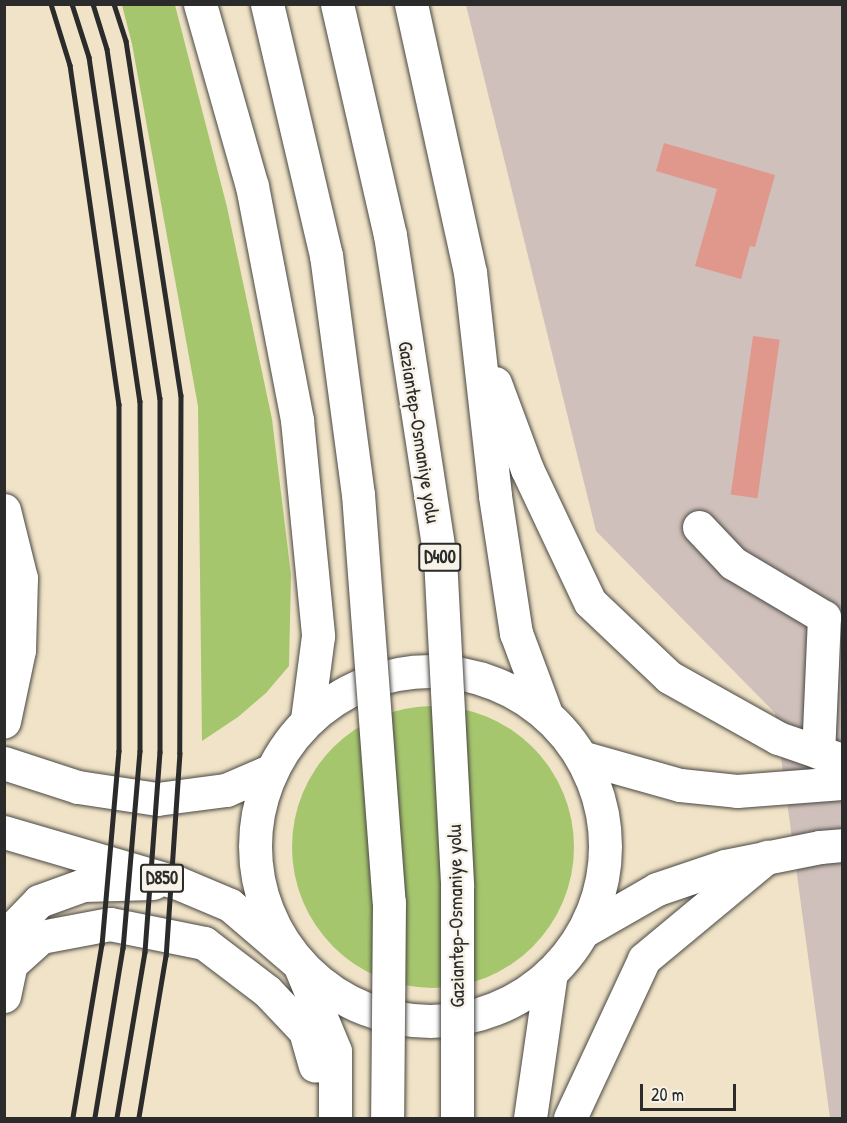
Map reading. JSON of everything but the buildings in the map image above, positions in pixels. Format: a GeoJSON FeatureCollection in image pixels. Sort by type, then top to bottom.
{"type":"FeatureCollection","features":[{"type":"Feature","properties":{"kind":"main road"},"geometry":{"type":"LineString","coordinates":[[201,4],[252,186],[297,420],[318,636],[307,720]]}},
{"type":"Feature","properties":{"kind":"main road"},"geometry":{"type":"LineString","coordinates":[[267,4],[326,255],[358,494],[389,902],[387,1119]]}},
{"type":"Feature","properties":{"kind":"main road","name":"Gaziantep-Osmaniye yolu"},"geometry":{"type":"LineString","coordinates":[[337,4],[390,235],[440,558],[457,887],[457,1119]]}},
{"type":"Feature","properties":{"kind":"main road"},"geometry":{"type":"LineString","coordinates":[[411,4],[470,272],[495,496],[516,633],[544,711]]}},
{"type":"Feature","properties":{"kind":"main road"},"geometry":{"type":"LineString","coordinates":[[476,334],[527,469],[590,602],[669,677],[778,738],[830,756],[824,617],[733,563],[699,527]]}},
{"type":"Feature","properties":{"kind":"main road"},"geometry":{"type":"LineString","coordinates":[[4,510],[21,578],[20,650],[4,721]]}},
{"type":"Feature","properties":{"kind":"main road"},"geometry":{"type":"LineString","coordinates":[[299,964],[329,989],[357,1005],[398,1019],[459,1020],[502,1007],[551,973],[584,931],[604,873],[606,832],[584,758],[544,711],[508,687],[449,670],[401,672],[343,693],[307,720],[272,770],[257,814],[261,892],[275,928],[299,964],[335,1051],[335,1119]]}},
{"type":"Feature","properties":{"kind":"main road"},"geometry":{"type":"LineString","coordinates":[[584,758],[680,785],[737,791],[843,783]]}},
{"type":"Feature","properties":{"kind":"main road"},"geometry":{"type":"LineString","coordinates":[[4,763],[78,787],[158,799],[226,790],[272,770]]}},
{"type":"Feature","properties":{"kind":"main road","name":"D850"},"geometry":{"type":"LineString","coordinates":[[4,832],[178,883],[230,904],[299,964]]}},
{"type":"Feature","properties":{"kind":"main road"},"geometry":{"type":"LineString","coordinates":[[584,931],[657,889],[725,866],[843,845]]}},
{"type":"Feature","properties":{"kind":"main road"},"geometry":{"type":"LineString","coordinates":[[570,1119],[644,959],[767,857]]}},
{"type":"Feature","properties":{"kind":"main road"},"geometry":{"type":"LineString","coordinates":[[4,937],[39,901],[84,885],[178,883]]}},
{"type":"Feature","properties":{"kind":"main road"},"geometry":{"type":"LineString","coordinates":[[4,996],[11,964],[41,937],[110,924],[204,943],[267,991],[305,1031],[329,1119]]}},
{"type":"Feature","properties":{"kind":"main road"},"geometry":{"type":"LineString","coordinates":[[530,1119],[551,973]]}},
{"type":"Feature","properties":{"kind":"shaded area"},"geometry":{"type":"Polygon","coordinates":[[[466,5],[842,5],[842,1118],[830,1118],[775,713],[596,531],[466,5]]]}},
{"type":"Feature","properties":{"kind":"green space"},"geometry":{"type":"Polygon","coordinates":[[[122,5],[175,5],[227,207],[272,419],[291,575],[289,666],[266,693],[238,717],[202,741],[198,406],[132,44],[122,5]]]}},
{"type":"Feature","properties":{"kind":"green space"},"geometry":{"type":"Polygon","coordinates":[[[433,706],[460,709],[487,717],[511,730],[533,747],[550,769],[563,793],[571,820],[574,847],[571,874],[563,901],[550,925],[533,947],[511,964],[487,977],[460,985],[433,988],[406,985],[379,977],[355,964],[333,947],[316,925],[303,901],[295,874],[292,847],[295,820],[303,793],[316,769],[333,747],[355,730],[379,717],[406,709],[433,706]]]}},
{"type":"Feature","properties":{"kind":"railway"},"geometry":{"type":"LineString","coordinates":[[51,4],[70,65],[119,404],[119,751],[102,944],[73,1118]]}},
{"type":"Feature","properties":{"kind":"railway"},"geometry":{"type":"LineString","coordinates":[[72,4],[89,57],[140,401],[140,751],[123,948],[95,1118]]}},
{"type":"Feature","properties":{"kind":"railway"},"geometry":{"type":"LineString","coordinates":[[93,4],[107,49],[160,398],[160,752],[145,952],[117,1118]]}},
{"type":"Feature","properties":{"kind":"railway"},"geometry":{"type":"LineString","coordinates":[[114,4],[126,41],[181,395],[180,753],[166,956],[139,1118]]}}]}
